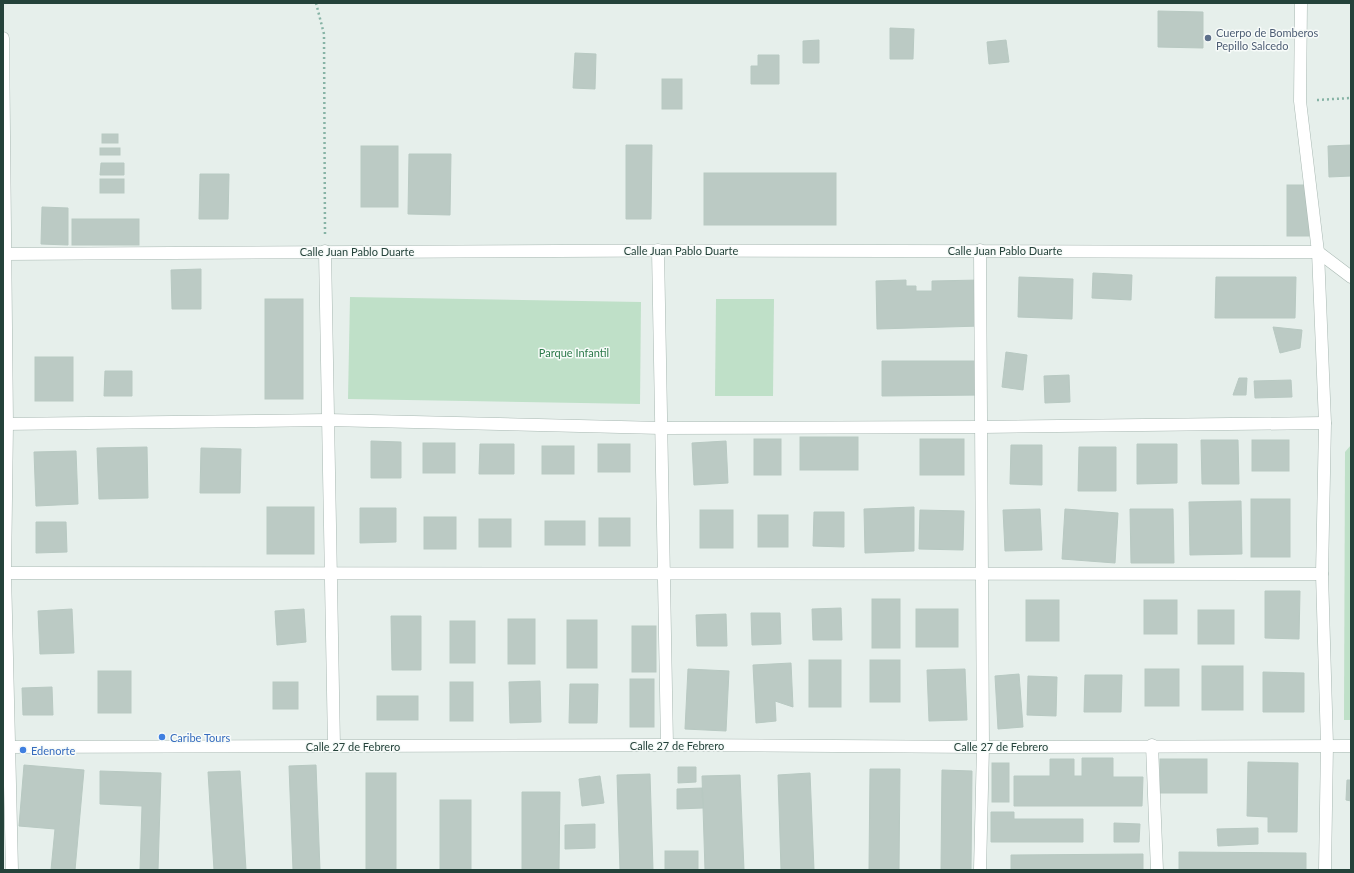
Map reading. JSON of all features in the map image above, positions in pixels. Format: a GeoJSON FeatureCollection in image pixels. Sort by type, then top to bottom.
{"type":"FeatureCollection","features":[{"type":"Feature","properties":{"kind":"street"},"geometry":{"type":"LineString","coordinates":[[1301,3],[1300,101],[1318,252],[1325,423],[1322,574],[1327,745],[1325,870]]}},
{"type":"Feature","properties":{"kind":"street"},"geometry":{"type":"LineString","coordinates":[[3,38],[6,746],[12,870]]}},
{"type":"Feature","properties":{"kind":"street","name":"Calle Juan Pablo Duarte"},"geometry":{"type":"LineString","coordinates":[[4,254],[658,250],[1318,252]]}},
{"type":"Feature","properties":{"kind":"street"},"geometry":{"type":"LineString","coordinates":[[658,250],[667,745]]}},
{"type":"Feature","properties":{"kind":"street"},"geometry":{"type":"LineString","coordinates":[[980,250],[983,746],[980,870]]}},
{"type":"Feature","properties":{"kind":"street"},"geometry":{"type":"LineString","coordinates":[[325,251],[334,746]]}},
{"type":"Feature","properties":{"kind":"street"},"geometry":{"type":"LineString","coordinates":[[1318,252],[1351,277]]}},
{"type":"Feature","properties":{"kind":"street"},"geometry":{"type":"LineString","coordinates":[[5,424],[328,420],[661,428],[981,427],[1325,423]]}},
{"type":"Feature","properties":{"kind":"street"},"geometry":{"type":"LineString","coordinates":[[5,573],[1322,574]]}},
{"type":"Feature","properties":{"kind":"street","name":"Calle 27 de Febrero"},"geometry":{"type":"LineString","coordinates":[[6,746],[1351,746]]}},
{"type":"Feature","properties":{"kind":"street"},"geometry":{"type":"LineString","coordinates":[[1152,746],[1156,870]]}},
{"type":"Feature","properties":{"kind":"path"},"geometry":{"type":"LineString","coordinates":[[316,3],[324,34],[325,251]]}},
{"type":"Feature","properties":{"kind":"path"},"geometry":{"type":"LineString","coordinates":[[1300,101],[1351,98]]}},
{"type":"Feature","properties":{"kind":"green space","name":"Parque Infantil"},"geometry":{"type":"Polygon","coordinates":[[[350,297],[641,302],[640,404],[348,399],[350,297]]]}},
{"type":"Feature","properties":{"kind":"green space"},"geometry":{"type":"Polygon","coordinates":[[[716,299],[774,299],[773,396],[715,396],[716,299]]]}},
{"type":"Feature","properties":{"kind":"green space"},"geometry":{"type":"Polygon","coordinates":[[[1351,445],[1351,720],[1344,720],[1345,452],[1351,445]]]}},
{"type":"Feature","properties":{"kind":"building"},"geometry":{"type":"Polygon","coordinates":[[[1158,11],[1203,12],[1203,48],[1158,47],[1158,11]]]}},
{"type":"Feature","properties":{"kind":"building"},"geometry":{"type":"Polygon","coordinates":[[[890,28],[914,29],[913,59],[890,59],[890,28]]]}},
{"type":"Feature","properties":{"kind":"building"},"geometry":{"type":"Polygon","coordinates":[[[819,40],[819,63],[803,63],[803,41],[819,40]]]}},
{"type":"Feature","properties":{"kind":"building"},"geometry":{"type":"Polygon","coordinates":[[[1006,40],[1009,62],[989,64],[987,42],[1006,40]]]}},
{"type":"Feature","properties":{"kind":"building"},"geometry":{"type":"Polygon","coordinates":[[[575,53],[596,54],[595,89],[573,88],[575,53]]]}},
{"type":"Feature","properties":{"kind":"building"},"geometry":{"type":"Polygon","coordinates":[[[758,55],[779,55],[779,84],[751,84],[751,66],[758,66],[758,55]]]}},
{"type":"Feature","properties":{"kind":"building"},"geometry":{"type":"Polygon","coordinates":[[[662,79],[682,79],[682,109],[662,109],[662,79]]]}},
{"type":"Feature","properties":{"kind":"building"},"geometry":{"type":"Polygon","coordinates":[[[102,134],[118,134],[118,143],[102,143],[102,134]]]}},
{"type":"Feature","properties":{"kind":"building"},"geometry":{"type":"Polygon","coordinates":[[[626,145],[652,145],[651,219],[626,219],[626,145]]]}},
{"type":"Feature","properties":{"kind":"building"},"geometry":{"type":"Polygon","coordinates":[[[1351,145],[1351,176],[1329,177],[1328,146],[1351,145]]]}},
{"type":"Feature","properties":{"kind":"building"},"geometry":{"type":"Polygon","coordinates":[[[361,146],[398,146],[398,207],[361,207],[361,146]]]}},
{"type":"Feature","properties":{"kind":"building"},"geometry":{"type":"Polygon","coordinates":[[[100,148],[120,148],[120,155],[100,155],[100,148]]]}},
{"type":"Feature","properties":{"kind":"building"},"geometry":{"type":"Polygon","coordinates":[[[409,154],[451,154],[450,215],[408,214],[409,154]]]}},
{"type":"Feature","properties":{"kind":"building"},"geometry":{"type":"Polygon","coordinates":[[[101,163],[124,163],[124,175],[100,175],[101,163]]]}},
{"type":"Feature","properties":{"kind":"building"},"geometry":{"type":"Polygon","coordinates":[[[704,173],[836,173],[836,225],[704,225],[704,173]]]}},
{"type":"Feature","properties":{"kind":"building"},"geometry":{"type":"Polygon","coordinates":[[[200,174],[229,174],[228,219],[199,219],[200,174]]]}},
{"type":"Feature","properties":{"kind":"building"},"geometry":{"type":"Polygon","coordinates":[[[100,179],[124,179],[124,193],[100,193],[100,179]]]}},
{"type":"Feature","properties":{"kind":"building"},"geometry":{"type":"Polygon","coordinates":[[[1287,185],[1309,185],[1309,236],[1287,236],[1287,185]]]}},
{"type":"Feature","properties":{"kind":"building"},"geometry":{"type":"Polygon","coordinates":[[[42,207],[68,208],[68,245],[41,244],[42,207]]]}},
{"type":"Feature","properties":{"kind":"building"},"geometry":{"type":"Polygon","coordinates":[[[72,219],[139,219],[139,245],[72,245],[72,219]]]}},
{"type":"Feature","properties":{"kind":"building"},"geometry":{"type":"Polygon","coordinates":[[[201,269],[201,309],[172,309],[171,270],[201,269]]]}},
{"type":"Feature","properties":{"kind":"building"},"geometry":{"type":"Polygon","coordinates":[[[1093,273],[1132,275],[1131,300],[1092,298],[1093,273]]]}},
{"type":"Feature","properties":{"kind":"building"},"geometry":{"type":"Polygon","coordinates":[[[1019,277],[1073,279],[1072,319],[1018,317],[1019,277]]]}},
{"type":"Feature","properties":{"kind":"building"},"geometry":{"type":"Polygon","coordinates":[[[1216,277],[1296,277],[1295,318],[1215,318],[1216,277]]]}},
{"type":"Feature","properties":{"kind":"building"},"geometry":{"type":"Polygon","coordinates":[[[906,280],[906,286],[916,286],[916,291],[932,291],[932,281],[980,280],[981,326],[877,329],[876,281],[906,280]]]}},
{"type":"Feature","properties":{"kind":"building"},"geometry":{"type":"Polygon","coordinates":[[[265,299],[303,299],[303,399],[265,399],[265,299]]]}},
{"type":"Feature","properties":{"kind":"building"},"geometry":{"type":"Polygon","coordinates":[[[1273,327],[1302,330],[1300,348],[1280,353],[1273,327]]]}},
{"type":"Feature","properties":{"kind":"building"},"geometry":{"type":"Polygon","coordinates":[[[1006,352],[1027,355],[1023,390],[1002,387],[1006,352]]]}},
{"type":"Feature","properties":{"kind":"building"},"geometry":{"type":"Polygon","coordinates":[[[35,357],[73,357],[73,401],[35,401],[35,357]]]}},
{"type":"Feature","properties":{"kind":"building"},"geometry":{"type":"Polygon","coordinates":[[[882,361],[982,361],[982,395],[882,396],[882,361]]]}},
{"type":"Feature","properties":{"kind":"building"},"geometry":{"type":"Polygon","coordinates":[[[105,371],[132,371],[132,396],[104,396],[105,371]]]}},
{"type":"Feature","properties":{"kind":"building"},"geometry":{"type":"Polygon","coordinates":[[[1069,375],[1070,402],[1045,403],[1044,376],[1069,375]]]}},
{"type":"Feature","properties":{"kind":"building"},"geometry":{"type":"Polygon","coordinates":[[[1239,378],[1247,378],[1246,395],[1233,395],[1239,378]]]}},
{"type":"Feature","properties":{"kind":"building"},"geometry":{"type":"Polygon","coordinates":[[[1291,380],[1292,397],[1255,398],[1254,381],[1291,380]]]}},
{"type":"Feature","properties":{"kind":"building"},"geometry":{"type":"Polygon","coordinates":[[[800,437],[858,437],[858,470],[800,470],[800,437]]]}},
{"type":"Feature","properties":{"kind":"building"},"geometry":{"type":"Polygon","coordinates":[[[754,439],[781,439],[781,475],[754,475],[754,439]]]}},
{"type":"Feature","properties":{"kind":"building"},"geometry":{"type":"Polygon","coordinates":[[[920,439],[964,439],[964,475],[920,475],[920,439]]]}},
{"type":"Feature","properties":{"kind":"building"},"geometry":{"type":"Polygon","coordinates":[[[1201,440],[1238,440],[1239,484],[1202,484],[1201,440]]]}},
{"type":"Feature","properties":{"kind":"building"},"geometry":{"type":"Polygon","coordinates":[[[1252,440],[1289,440],[1289,471],[1252,471],[1252,440]]]}},
{"type":"Feature","properties":{"kind":"building"},"geometry":{"type":"Polygon","coordinates":[[[371,441],[401,442],[401,478],[371,478],[371,441]]]}},
{"type":"Feature","properties":{"kind":"building"},"geometry":{"type":"Polygon","coordinates":[[[726,441],[728,483],[694,485],[692,443],[726,441]]]}},
{"type":"Feature","properties":{"kind":"building"},"geometry":{"type":"Polygon","coordinates":[[[423,443],[455,443],[455,473],[423,473],[423,443]]]}},
{"type":"Feature","properties":{"kind":"building"},"geometry":{"type":"Polygon","coordinates":[[[480,444],[514,444],[514,474],[479,474],[480,444]]]}},
{"type":"Feature","properties":{"kind":"building"},"geometry":{"type":"Polygon","coordinates":[[[598,444],[630,444],[630,472],[598,472],[598,444]]]}},
{"type":"Feature","properties":{"kind":"building"},"geometry":{"type":"Polygon","coordinates":[[[1137,444],[1177,444],[1177,483],[1137,484],[1137,444]]]}},
{"type":"Feature","properties":{"kind":"building"},"geometry":{"type":"Polygon","coordinates":[[[1011,445],[1042,445],[1042,485],[1010,484],[1011,445]]]}},
{"type":"Feature","properties":{"kind":"building"},"geometry":{"type":"Polygon","coordinates":[[[542,446],[574,446],[574,474],[542,474],[542,446]]]}},
{"type":"Feature","properties":{"kind":"building"},"geometry":{"type":"Polygon","coordinates":[[[147,447],[148,498],[99,499],[97,448],[147,447]]]}},
{"type":"Feature","properties":{"kind":"building"},"geometry":{"type":"Polygon","coordinates":[[[1079,447],[1116,447],[1116,491],[1078,491],[1079,447]]]}},
{"type":"Feature","properties":{"kind":"building"},"geometry":{"type":"Polygon","coordinates":[[[201,448],[241,449],[240,493],[200,493],[201,448]]]}},
{"type":"Feature","properties":{"kind":"building"},"geometry":{"type":"Polygon","coordinates":[[[76,451],[78,504],[36,506],[34,452],[76,451]]]}},
{"type":"Feature","properties":{"kind":"building"},"geometry":{"type":"Polygon","coordinates":[[[1251,499],[1290,499],[1290,557],[1251,557],[1251,499]]]}},
{"type":"Feature","properties":{"kind":"building"},"geometry":{"type":"Polygon","coordinates":[[[1241,501],[1242,554],[1190,555],[1189,502],[1241,501]]]}},
{"type":"Feature","properties":{"kind":"building"},"geometry":{"type":"Polygon","coordinates":[[[267,507],[314,507],[314,554],[267,554],[267,507]]]}},
{"type":"Feature","properties":{"kind":"building"},"geometry":{"type":"Polygon","coordinates":[[[914,507],[914,551],[865,553],[864,509],[914,507]]]}},
{"type":"Feature","properties":{"kind":"building"},"geometry":{"type":"Polygon","coordinates":[[[360,508],[396,508],[396,542],[360,543],[360,508]]]}},
{"type":"Feature","properties":{"kind":"building"},"geometry":{"type":"Polygon","coordinates":[[[1040,509],[1042,550],[1005,551],[1003,510],[1040,509]]]}},
{"type":"Feature","properties":{"kind":"building"},"geometry":{"type":"Polygon","coordinates":[[[1065,509],[1118,513],[1115,563],[1062,559],[1065,509]]]}},
{"type":"Feature","properties":{"kind":"building"},"geometry":{"type":"Polygon","coordinates":[[[1130,509],[1173,509],[1174,563],[1131,563],[1130,509]]]}},
{"type":"Feature","properties":{"kind":"building"},"geometry":{"type":"Polygon","coordinates":[[[700,510],[733,510],[733,548],[700,548],[700,510]]]}},
{"type":"Feature","properties":{"kind":"building"},"geometry":{"type":"Polygon","coordinates":[[[920,510],[964,511],[963,550],[919,549],[920,510]]]}},
{"type":"Feature","properties":{"kind":"building"},"geometry":{"type":"Polygon","coordinates":[[[814,512],[844,512],[844,547],[813,546],[814,512]]]}},
{"type":"Feature","properties":{"kind":"building"},"geometry":{"type":"Polygon","coordinates":[[[758,515],[788,515],[788,547],[758,547],[758,515]]]}},
{"type":"Feature","properties":{"kind":"building"},"geometry":{"type":"Polygon","coordinates":[[[424,517],[456,517],[456,549],[424,549],[424,517]]]}},
{"type":"Feature","properties":{"kind":"building"},"geometry":{"type":"Polygon","coordinates":[[[599,518],[630,518],[630,546],[599,546],[599,518]]]}},
{"type":"Feature","properties":{"kind":"building"},"geometry":{"type":"Polygon","coordinates":[[[479,519],[511,519],[511,547],[479,547],[479,519]]]}},
{"type":"Feature","properties":{"kind":"building"},"geometry":{"type":"Polygon","coordinates":[[[545,521],[585,521],[585,545],[545,545],[545,521]]]}},
{"type":"Feature","properties":{"kind":"building"},"geometry":{"type":"Polygon","coordinates":[[[36,522],[66,522],[67,552],[36,553],[36,522]]]}},
{"type":"Feature","properties":{"kind":"building"},"geometry":{"type":"Polygon","coordinates":[[[1265,591],[1300,591],[1299,639],[1265,638],[1265,591]]]}},
{"type":"Feature","properties":{"kind":"building"},"geometry":{"type":"Polygon","coordinates":[[[872,599],[900,599],[900,648],[872,648],[872,599]]]}},
{"type":"Feature","properties":{"kind":"building"},"geometry":{"type":"Polygon","coordinates":[[[1026,600],[1059,600],[1059,641],[1026,641],[1026,600]]]}},
{"type":"Feature","properties":{"kind":"building"},"geometry":{"type":"Polygon","coordinates":[[[1144,600],[1177,600],[1177,634],[1144,634],[1144,600]]]}},
{"type":"Feature","properties":{"kind":"building"},"geometry":{"type":"Polygon","coordinates":[[[841,608],[842,640],[813,640],[812,609],[841,608]]]}},
{"type":"Feature","properties":{"kind":"building"},"geometry":{"type":"Polygon","coordinates":[[[72,609],[74,653],[40,654],[38,611],[72,609]]]}},
{"type":"Feature","properties":{"kind":"building"},"geometry":{"type":"Polygon","coordinates":[[[304,609],[306,642],[277,645],[275,611],[304,609]]]}},
{"type":"Feature","properties":{"kind":"building"},"geometry":{"type":"Polygon","coordinates":[[[916,609],[958,609],[958,647],[916,647],[916,609]]]}},
{"type":"Feature","properties":{"kind":"building"},"geometry":{"type":"Polygon","coordinates":[[[1198,610],[1234,610],[1234,644],[1198,644],[1198,610]]]}},
{"type":"Feature","properties":{"kind":"building"},"geometry":{"type":"Polygon","coordinates":[[[751,613],[780,613],[781,644],[752,645],[751,613]]]}},
{"type":"Feature","properties":{"kind":"building"},"geometry":{"type":"Polygon","coordinates":[[[726,614],[727,646],[697,646],[696,615],[726,614]]]}},
{"type":"Feature","properties":{"kind":"building"},"geometry":{"type":"Polygon","coordinates":[[[391,616],[421,616],[421,670],[392,670],[391,616]]]}},
{"type":"Feature","properties":{"kind":"building"},"geometry":{"type":"Polygon","coordinates":[[[508,619],[535,619],[535,664],[508,664],[508,619]]]}},
{"type":"Feature","properties":{"kind":"building"},"geometry":{"type":"Polygon","coordinates":[[[567,620],[597,620],[597,668],[567,668],[567,620]]]}},
{"type":"Feature","properties":{"kind":"building"},"geometry":{"type":"Polygon","coordinates":[[[450,621],[475,621],[475,663],[450,663],[450,621]]]}},
{"type":"Feature","properties":{"kind":"building"},"geometry":{"type":"Polygon","coordinates":[[[632,626],[656,626],[656,672],[632,672],[632,626]]]}},
{"type":"Feature","properties":{"kind":"building"},"geometry":{"type":"Polygon","coordinates":[[[809,660],[841,660],[841,707],[809,707],[809,660]]]}},
{"type":"Feature","properties":{"kind":"building"},"geometry":{"type":"Polygon","coordinates":[[[870,660],[900,660],[900,702],[870,702],[870,660]]]}},
{"type":"Feature","properties":{"kind":"building"},"geometry":{"type":"Polygon","coordinates":[[[791,663],[793,707],[775,701],[776,721],[756,723],[753,665],[791,663]]]}},
{"type":"Feature","properties":{"kind":"building"},"geometry":{"type":"Polygon","coordinates":[[[1202,666],[1243,666],[1243,710],[1202,710],[1202,666]]]}},
{"type":"Feature","properties":{"kind":"building"},"geometry":{"type":"Polygon","coordinates":[[[688,669],[729,671],[726,731],[685,729],[688,669]]]}},
{"type":"Feature","properties":{"kind":"building"},"geometry":{"type":"Polygon","coordinates":[[[965,669],[967,720],[929,721],[927,670],[965,669]]]}},
{"type":"Feature","properties":{"kind":"building"},"geometry":{"type":"Polygon","coordinates":[[[1145,669],[1179,669],[1179,706],[1145,706],[1145,669]]]}},
{"type":"Feature","properties":{"kind":"building"},"geometry":{"type":"Polygon","coordinates":[[[98,671],[131,671],[131,713],[98,713],[98,671]]]}},
{"type":"Feature","properties":{"kind":"building"},"geometry":{"type":"Polygon","coordinates":[[[1263,672],[1304,673],[1304,712],[1263,712],[1263,672]]]}},
{"type":"Feature","properties":{"kind":"building"},"geometry":{"type":"Polygon","coordinates":[[[1019,674],[1023,727],[998,729],[995,676],[1019,674]]]}},
{"type":"Feature","properties":{"kind":"building"},"geometry":{"type":"Polygon","coordinates":[[[1085,675],[1122,675],[1121,712],[1084,712],[1085,675]]]}},
{"type":"Feature","properties":{"kind":"building"},"geometry":{"type":"Polygon","coordinates":[[[1028,676],[1057,677],[1056,716],[1027,715],[1028,676]]]}},
{"type":"Feature","properties":{"kind":"building"},"geometry":{"type":"Polygon","coordinates":[[[630,679],[654,679],[654,727],[630,727],[630,679]]]}},
{"type":"Feature","properties":{"kind":"building"},"geometry":{"type":"Polygon","coordinates":[[[540,681],[541,722],[510,723],[509,682],[540,681]]]}},
{"type":"Feature","properties":{"kind":"building"},"geometry":{"type":"Polygon","coordinates":[[[273,682],[298,682],[298,709],[273,709],[273,682]]]}},
{"type":"Feature","properties":{"kind":"building"},"geometry":{"type":"Polygon","coordinates":[[[450,682],[473,682],[473,721],[450,721],[450,682]]]}},
{"type":"Feature","properties":{"kind":"building"},"geometry":{"type":"Polygon","coordinates":[[[570,684],[598,684],[597,723],[569,723],[570,684]]]}},
{"type":"Feature","properties":{"kind":"building"},"geometry":{"type":"Polygon","coordinates":[[[52,687],[53,715],[23,715],[22,688],[52,687]]]}},
{"type":"Feature","properties":{"kind":"building"},"geometry":{"type":"Polygon","coordinates":[[[377,696],[418,696],[418,720],[377,720],[377,696]]]}},
{"type":"Feature","properties":{"kind":"building"},"geometry":{"type":"Polygon","coordinates":[[[1082,758],[1113,758],[1113,777],[1143,777],[1142,806],[1014,806],[1014,776],[1050,776],[1050,759],[1074,759],[1074,776],[1082,776],[1082,758]]]}},
{"type":"Feature","properties":{"kind":"building"},"geometry":{"type":"Polygon","coordinates":[[[1160,759],[1207,759],[1207,793],[1160,793],[1160,759]]]}},
{"type":"Feature","properties":{"kind":"building"},"geometry":{"type":"Polygon","coordinates":[[[1248,762],[1298,763],[1297,832],[1268,832],[1268,817],[1247,816],[1248,762]]]}},
{"type":"Feature","properties":{"kind":"building"},"geometry":{"type":"Polygon","coordinates":[[[992,763],[1009,763],[1009,802],[992,802],[992,763]]]}},
{"type":"Feature","properties":{"kind":"building"},"geometry":{"type":"Polygon","coordinates":[[[24,765],[84,770],[75,870],[51,870],[55,829],[19,826],[24,765]]]}},
{"type":"Feature","properties":{"kind":"building"},"geometry":{"type":"Polygon","coordinates":[[[316,765],[320,870],[293,870],[289,766],[316,765]]]}},
{"type":"Feature","properties":{"kind":"building"},"geometry":{"type":"Polygon","coordinates":[[[678,767],[696,767],[696,782],[678,783],[678,767]]]}},
{"type":"Feature","properties":{"kind":"building"},"geometry":{"type":"Polygon","coordinates":[[[870,769],[900,769],[899,870],[869,870],[870,769]]]}},
{"type":"Feature","properties":{"kind":"building"},"geometry":{"type":"Polygon","coordinates":[[[942,770],[972,771],[971,870],[941,870],[942,770]]]}},
{"type":"Feature","properties":{"kind":"building"},"geometry":{"type":"Polygon","coordinates":[[[100,771],[161,773],[158,870],[140,870],[142,806],[100,804],[100,771]]]}},
{"type":"Feature","properties":{"kind":"building"},"geometry":{"type":"Polygon","coordinates":[[[240,771],[246,870],[214,870],[208,772],[240,771]]]}},
{"type":"Feature","properties":{"kind":"building"},"geometry":{"type":"Polygon","coordinates":[[[366,773],[396,773],[396,870],[366,870],[366,773]]]}},
{"type":"Feature","properties":{"kind":"building"},"geometry":{"type":"Polygon","coordinates":[[[810,773],[814,870],[781,870],[778,775],[810,773]]]}},
{"type":"Feature","properties":{"kind":"building"},"geometry":{"type":"Polygon","coordinates":[[[650,774],[653,870],[620,870],[617,775],[650,774]]]}},
{"type":"Feature","properties":{"kind":"building"},"geometry":{"type":"Polygon","coordinates":[[[740,775],[744,870],[705,870],[702,776],[740,775]]]}},
{"type":"Feature","properties":{"kind":"building"},"geometry":{"type":"Polygon","coordinates":[[[600,776],[604,803],[582,806],[579,779],[600,776]]]}},
{"type":"Feature","properties":{"kind":"building"},"geometry":{"type":"Polygon","coordinates":[[[1347,780],[1351,780],[1351,801],[1346,800],[1347,780]]]}},
{"type":"Feature","properties":{"kind":"building"},"geometry":{"type":"Polygon","coordinates":[[[702,788],[703,808],[677,809],[677,789],[702,788]]]}},
{"type":"Feature","properties":{"kind":"building"},"geometry":{"type":"Polygon","coordinates":[[[522,792],[560,792],[559,870],[522,870],[522,792]]]}},
{"type":"Feature","properties":{"kind":"building"},"geometry":{"type":"Polygon","coordinates":[[[440,800],[471,800],[471,870],[440,870],[440,800]]]}},
{"type":"Feature","properties":{"kind":"building"},"geometry":{"type":"Polygon","coordinates":[[[991,812],[1014,812],[1014,819],[1083,819],[1083,842],[991,842],[991,812]]]}},
{"type":"Feature","properties":{"kind":"building"},"geometry":{"type":"Polygon","coordinates":[[[1114,823],[1140,824],[1139,842],[1114,842],[1114,823]]]}},
{"type":"Feature","properties":{"kind":"building"},"geometry":{"type":"Polygon","coordinates":[[[595,824],[595,848],[565,849],[565,825],[595,824]]]}},
{"type":"Feature","properties":{"kind":"building"},"geometry":{"type":"Polygon","coordinates":[[[1258,828],[1258,844],[1218,846],[1217,829],[1258,828]]]}},
{"type":"Feature","properties":{"kind":"building"},"geometry":{"type":"Polygon","coordinates":[[[665,851],[698,851],[698,870],[665,870],[665,851]]]}},
{"type":"Feature","properties":{"kind":"building"},"geometry":{"type":"Polygon","coordinates":[[[1179,852],[1306,853],[1306,870],[1179,870],[1179,852]]]}},
{"type":"Feature","properties":{"kind":"building"},"geometry":{"type":"Polygon","coordinates":[[[1143,854],[1143,870],[1011,870],[1011,855],[1143,854]]]}},
{"type":"Feature","properties":{"kind":"place","name":"Cuerpo de Bomberos Pepillo Salcedo"},"geometry":{"type":"Point","coordinates":[1208,38]}},
{"type":"Feature","properties":{"kind":"place","name":"Caribe Tours"},"geometry":{"type":"Point","coordinates":[162,737]}},
{"type":"Feature","properties":{"kind":"place","name":"Edenorte"},"geometry":{"type":"Point","coordinates":[23,750]}}]}
